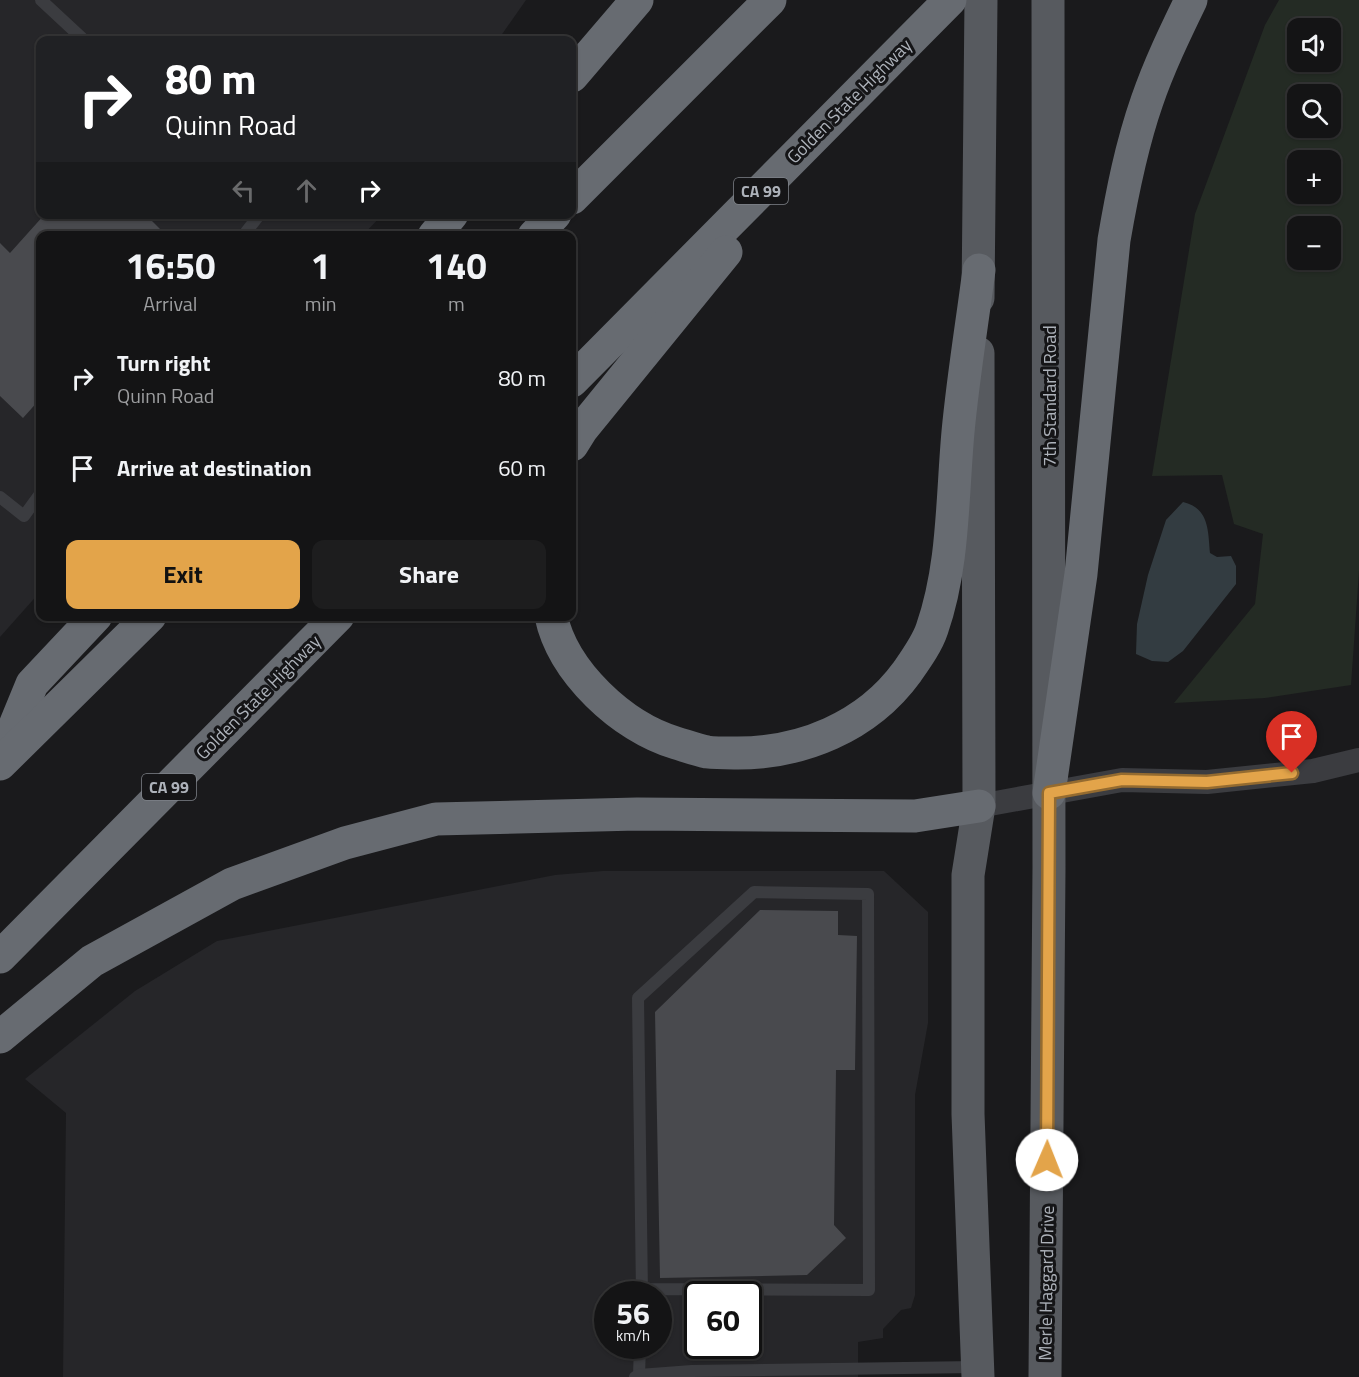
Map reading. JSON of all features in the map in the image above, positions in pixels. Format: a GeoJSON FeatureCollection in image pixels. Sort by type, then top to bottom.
{"type":"FeatureCollection","features":[{"type":"Feature","properties":{"kind":"highway"},"geometry":{"type":"LineString","coordinates":[[576,71],[637,0]]}},
{"type":"Feature","properties":{"kind":"highway"},"geometry":{"type":"LineString","coordinates":[[576,194],[770,0]]}},
{"type":"Feature","properties":{"kind":"highway","name":"Golden State Highway"},"geometry":{"type":"LineString","coordinates":[[576,377],[950,0]]}},
{"type":"Feature","properties":{"kind":"highway"},"geometry":{"type":"LineString","coordinates":[[1049,793],[1081,574],[1113,240],[1121,198],[1147,100],[1168,46],[1191,0]]}},
{"type":"Feature","properties":{"kind":"highway"},"geometry":{"type":"LineString","coordinates":[[576,439],[847,104]]}},
{"type":"Feature","properties":{"kind":"highway"},"geometry":{"type":"LineString","coordinates":[[438,231],[448,219]]}},
{"type":"Feature","properties":{"kind":"highway"},"geometry":{"type":"LineString","coordinates":[[539,231],[550,219]]}},
{"type":"Feature","properties":{"kind":"highway"},"geometry":{"type":"LineString","coordinates":[[552,621],[555,633],[574,666],[602,700],[631,722],[660,738],[708,752],[760,753],[811,742],[861,718],[881,702],[917,657],[932,630],[948,566],[958,431],[979,270]]}},
{"type":"Feature","properties":{"kind":"highway"},"geometry":{"type":"LineString","coordinates":[[0,763],[32,684],[91,621]]}},
{"type":"Feature","properties":{"kind":"highway"},"geometry":{"type":"LineString","coordinates":[[0,763],[145,621]]}},
{"type":"Feature","properties":{"kind":"highway","name":"Golden State Highway"},"geometry":{"type":"LineString","coordinates":[[0,957],[333,621]]}},
{"type":"Feature","properties":{"kind":"highway"},"geometry":{"type":"LineString","coordinates":[[0,1037],[92,961],[232,884],[345,843],[436,819],[638,814],[915,816],[979,806]]}},
{"type":"Feature","properties":{"kind":"main road"},"geometry":{"type":"LineString","coordinates":[[978,1372],[968,1114],[968,876],[979,806],[981,0]]}},
{"type":"Feature","properties":{"kind":"main road","name":"7th Standard Road"},"geometry":{"type":"LineString","coordinates":[[1048,0],[1049,793]]}},
{"type":"Feature","properties":{"kind":"main road","name":"Merle Haggard Drive"},"geometry":{"type":"LineString","coordinates":[[1045,1377],[1049,793]]}},
{"type":"Feature","properties":{"kind":"street"},"geometry":{"type":"LineString","coordinates":[[979,806],[1122,780],[1207,782],[1313,771],[1359,760]]}},
{"type":"Feature","properties":{"kind":"lane"},"geometry":{"type":"LineString","coordinates":[[41,0],[80,36]]}},
{"type":"Feature","properties":{"kind":"lane"},"geometry":{"type":"LineString","coordinates":[[247,231],[256,219]]}},
{"type":"Feature","properties":{"kind":"lane"},"geometry":{"type":"LineString","coordinates":[[0,497],[24,516],[36,500]]}},
{"type":"Feature","properties":{"kind":"lane"},"geometry":{"type":"LineString","coordinates":[[754,892],[868,894],[869,1290],[642,1292],[638,998],[754,892]]}},
{"type":"Feature","properties":{"kind":"lane"},"geometry":{"type":"LineString","coordinates":[[639,1359],[637,1376],[692,1371],[978,1372]]}},
{"type":"Feature","properties":{"kind":"shaded area"},"geometry":{"type":"Polygon","coordinates":[[[0,0],[526,0],[501,36],[36,36],[36,219],[378,219],[367,231],[36,231],[36,596],[0,637],[0,0]]]}},
{"type":"Feature","properties":{"kind":"shaded area"},"geometry":{"type":"Polygon","coordinates":[[[1279,0],[1359,0],[1359,571],[1351,685],[1265,698],[1174,703],[1255,604],[1263,534],[1234,524],[1222,475],[1152,476],[1195,214],[1265,25],[1279,0]]]}},
{"type":"Feature","properties":{"kind":"shaded area"},"geometry":{"type":"Polygon","coordinates":[[[1183,502],[1198,509],[1206,521],[1210,553],[1217,557],[1231,556],[1236,566],[1236,584],[1183,651],[1168,662],[1152,661],[1136,654],[1137,624],[1148,575],[1166,520],[1183,502]]]}},
{"type":"Feature","properties":{"kind":"shaded area"},"geometry":{"type":"Polygon","coordinates":[[[603,871],[884,871],[928,912],[928,1023],[915,1095],[915,1295],[911,1308],[901,1310],[883,1329],[883,1338],[858,1342],[858,1377],[63,1377],[66,1113],[25,1079],[135,991],[217,941],[555,875],[603,871]]]}},
{"type":"Feature","properties":{"kind":"building"},"geometry":{"type":"Polygon","coordinates":[[[41,219],[150,219],[162,231],[36,231],[36,403],[23,418],[0,396],[0,243],[10,253],[41,219]]]}},
{"type":"Feature","properties":{"kind":"building"},"geometry":{"type":"Polygon","coordinates":[[[760,910],[838,911],[838,935],[857,936],[855,1070],[836,1070],[834,1225],[846,1238],[807,1275],[660,1278],[655,1012],[760,910]]]}},
{"type":"Feature","properties":{"kind":"route"},"geometry":{"type":"LineString","coordinates":[[1047,1160],[1049,793],[1122,780],[1207,782],[1292,773]]}}]}
